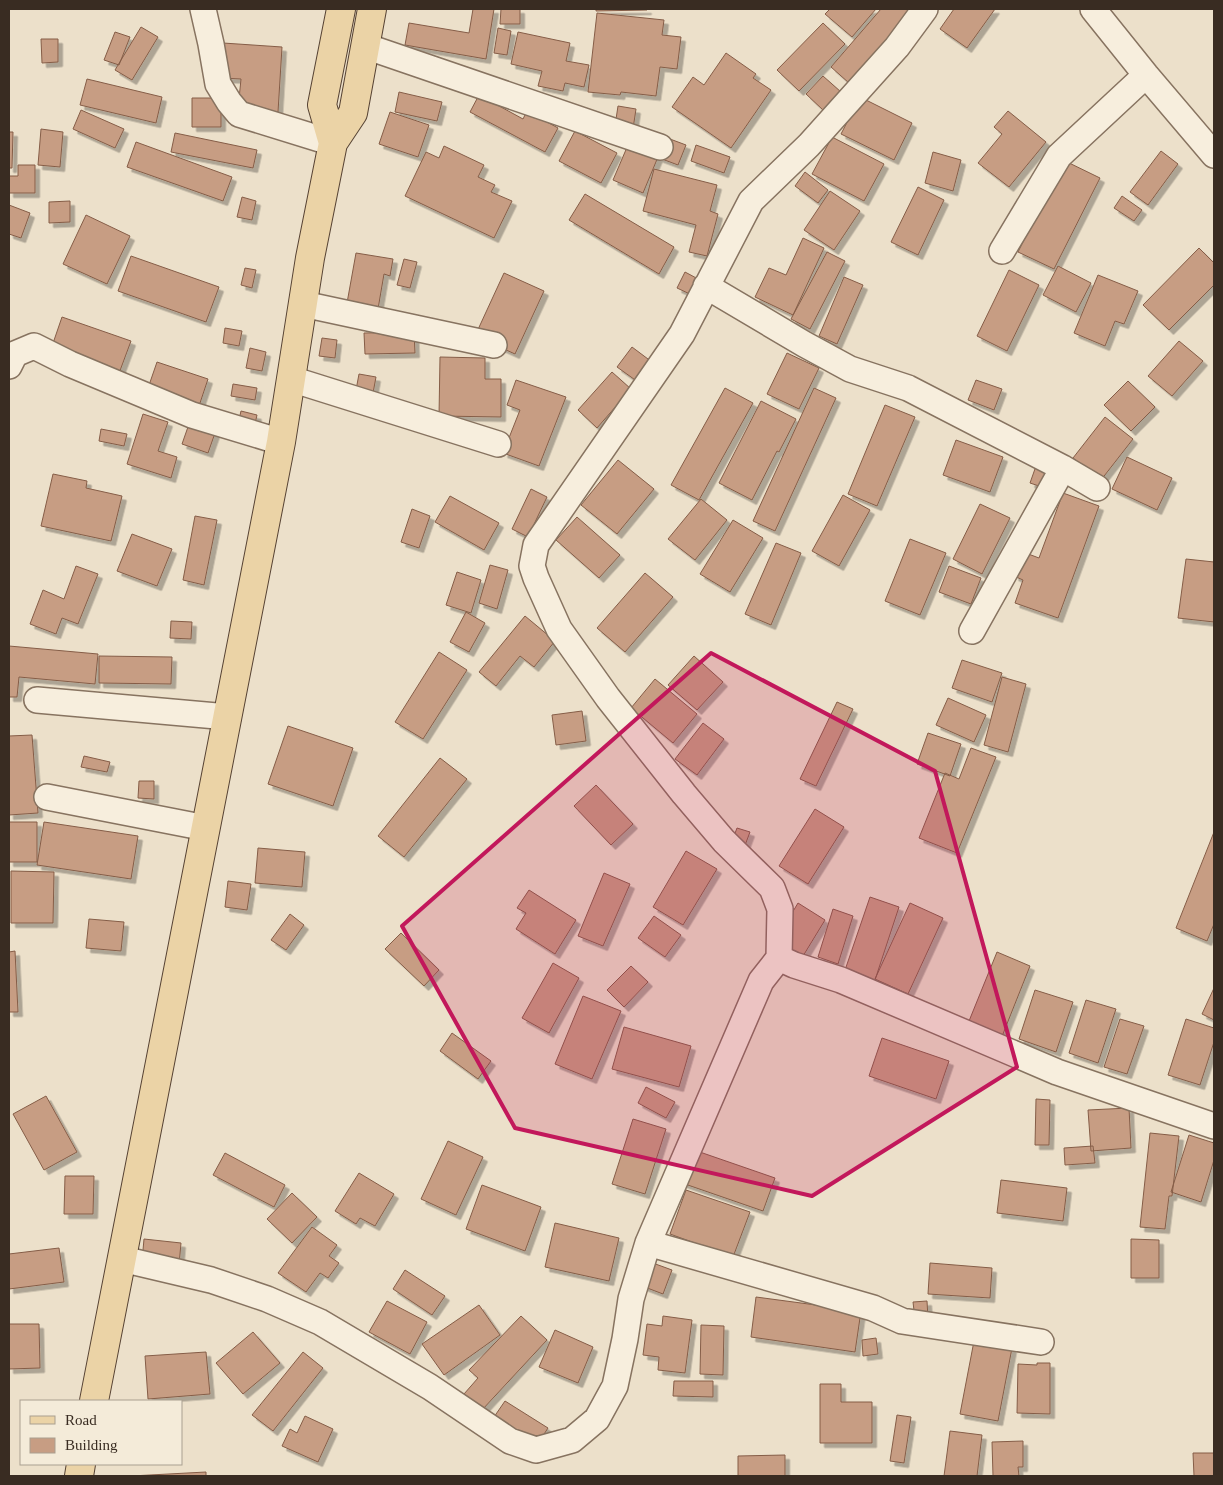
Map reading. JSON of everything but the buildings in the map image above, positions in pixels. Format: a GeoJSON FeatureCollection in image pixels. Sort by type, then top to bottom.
{"type":"FeatureCollection","features":[{"type":"Feature","properties":{"kind":"main road"},"geometry":{"type":"LineString","coordinates":[[333,143],[322,105],[339,11]]}},
{"type":"Feature","properties":{"kind":"main road"},"geometry":{"type":"LineString","coordinates":[[94,1400],[281,442],[310,258],[333,143],[353,113],[371,21]]}},
{"type":"Feature","properties":{"kind":"street"},"geometry":{"type":"LineString","coordinates":[[203,9],[218,84],[239,114],[333,143]]}},
{"type":"Feature","properties":{"kind":"street"},"geometry":{"type":"LineString","coordinates":[[122,1259],[211,1280],[267,1299],[320,1322],[430,1387],[510,1441],[536,1450],[572,1440],[597,1419],[615,1386],[630,1299],[648,1243],[761,981],[778,958],[780,909],[772,888],[724,841],[684,794],[608,698],[559,629],[532,566],[536,545],[682,334],[751,200],[809,145],[897,47],[925,9]]}},
{"type":"Feature","properties":{"kind":"street"},"geometry":{"type":"LineString","coordinates":[[1093,9],[1214,155]]}},
{"type":"Feature","properties":{"kind":"street"},"geometry":{"type":"LineString","coordinates":[[371,21],[660,147]]}},
{"type":"Feature","properties":{"kind":"street"},"geometry":{"type":"LineString","coordinates":[[1002,251],[1059,156],[1146,75]]}},
{"type":"Feature","properties":{"kind":"street"},"geometry":{"type":"LineString","coordinates":[[706,286],[804,344],[850,368],[908,388],[1097,488]]}},
{"type":"Feature","properties":{"kind":"street"},"geometry":{"type":"LineString","coordinates":[[303,304],[494,344]]}},
{"type":"Feature","properties":{"kind":"street"},"geometry":{"type":"LineString","coordinates":[[9,366],[15,354],[34,346],[70,364],[192,416],[281,442]]}},
{"type":"Feature","properties":{"kind":"street"},"geometry":{"type":"LineString","coordinates":[[291,380],[498,444]]}},
{"type":"Feature","properties":{"kind":"street"},"geometry":{"type":"LineString","coordinates":[[972,631],[1062,468]]}},
{"type":"Feature","properties":{"kind":"street"},"geometry":{"type":"LineString","coordinates":[[37,700],[228,717]]}},
{"type":"Feature","properties":{"kind":"street"},"geometry":{"type":"LineString","coordinates":[[47,797],[206,828]]}},
{"type":"Feature","properties":{"kind":"street"},"geometry":{"type":"LineString","coordinates":[[778,958],[840,980],[1057,1072],[1214,1126]]}},
{"type":"Feature","properties":{"kind":"street"},"geometry":{"type":"LineString","coordinates":[[648,1243],[873,1308],[902,1321],[1042,1342]]}},
{"type":"Feature","properties":{"kind":"highlighted area"},"geometry":{"type":"Polygon","coordinates":[[[711,653],[935,771],[1017,1067],[812,1196],[515,1128],[402,926],[711,653]]]}}]}
